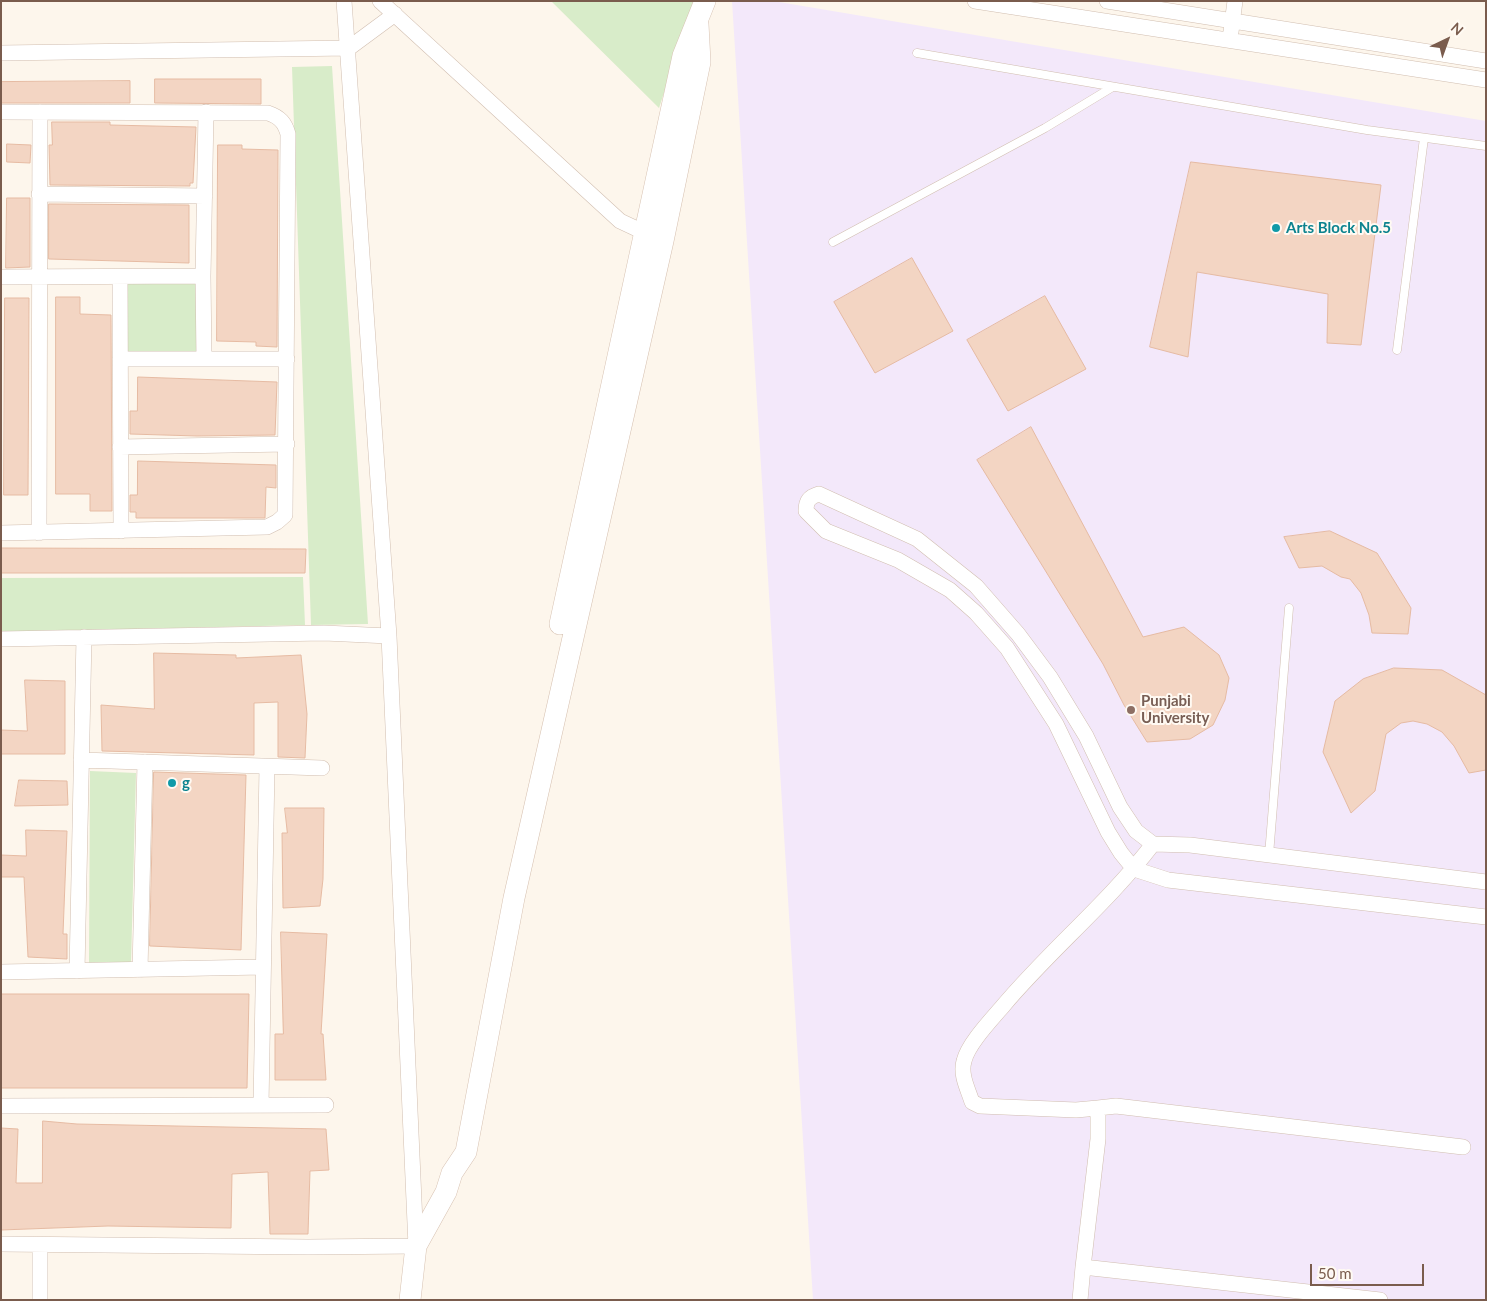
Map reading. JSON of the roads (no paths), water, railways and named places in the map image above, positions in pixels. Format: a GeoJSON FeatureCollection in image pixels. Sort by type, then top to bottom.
{"type":"FeatureCollection","features":[{"type":"Feature","properties":{"kind":"street"},"geometry":{"type":"LineString","coordinates":[[344,1],[349,48],[364,308],[389,636],[416,1246],[410,1300]]}},
{"type":"Feature","properties":{"kind":"street"},"geometry":{"type":"LineString","coordinates":[[380,1],[620,221],[655,237]]}},
{"type":"Feature","properties":{"kind":"street"},"geometry":{"type":"LineString","coordinates":[[416,1246],[446,1192],[452,1173],[451,1148],[483,1022],[507,868],[655,237],[683,56],[706,1]]}},
{"type":"Feature","properties":{"kind":"street"},"geometry":{"type":"LineString","coordinates":[[975,1],[1486,80]]}},
{"type":"Feature","properties":{"kind":"street"},"geometry":{"type":"LineString","coordinates":[[1107,1],[1232,22],[1486,60]]}},
{"type":"Feature","properties":{"kind":"street"},"geometry":{"type":"LineString","coordinates":[[1230,40],[1236,1]]}},
{"type":"Feature","properties":{"kind":"street"},"geometry":{"type":"LineString","coordinates":[[1,53],[349,48],[395,14]]}},
{"type":"Feature","properties":{"kind":"street"},"geometry":{"type":"LineString","coordinates":[[1,112],[268,113],[276,116],[286,125],[288,134],[285,515],[267,527],[1,533]]}},
{"type":"Feature","properties":{"kind":"street"},"geometry":{"type":"LineString","coordinates":[[39,533],[38,277],[40,112]]}},
{"type":"Feature","properties":{"kind":"street"},"geometry":{"type":"LineString","coordinates":[[204,359],[203,276],[206,112]]}},
{"type":"Feature","properties":{"kind":"street"},"geometry":{"type":"LineString","coordinates":[[39,194],[205,196]]}},
{"type":"Feature","properties":{"kind":"street"},"geometry":{"type":"LineString","coordinates":[[120,276],[121,531]]}},
{"type":"Feature","properties":{"kind":"street"},"geometry":{"type":"LineString","coordinates":[[1,277],[203,276]]}},
{"type":"Feature","properties":{"kind":"street"},"geometry":{"type":"LineString","coordinates":[[120,359],[287,359]]}},
{"type":"Feature","properties":{"kind":"street"},"geometry":{"type":"LineString","coordinates":[[120,447],[287,444]]}},
{"type":"Feature","properties":{"kind":"street"},"geometry":{"type":"LineString","coordinates":[[1486,882],[1190,845],[1152,844],[1136,831],[1120,807],[1086,736],[1050,677],[1018,634],[976,586],[917,539],[819,494],[812,496],[806,503],[806,511],[826,531],[898,560],[950,590],[976,613],[1007,648],[1056,724],[1108,832],[1134,869],[1168,880],[1486,918]]}},
{"type":"Feature","properties":{"kind":"street"},"geometry":{"type":"LineString","coordinates":[[1,639],[324,633],[389,636]]}},
{"type":"Feature","properties":{"kind":"street"},"geometry":{"type":"LineString","coordinates":[[77,971],[84,637]]}},
{"type":"Feature","properties":{"kind":"street"},"geometry":{"type":"LineString","coordinates":[[82,760],[322,768]]}},
{"type":"Feature","properties":{"kind":"street"},"geometry":{"type":"LineString","coordinates":[[140,970],[145,762]]}},
{"type":"Feature","properties":{"kind":"street"},"geometry":{"type":"LineString","coordinates":[[261,1105],[267,767]]}},
{"type":"Feature","properties":{"kind":"street"},"geometry":{"type":"LineString","coordinates":[[1152,844],[1134,869],[1033,970],[990,1020],[969,1049],[963,1062],[964,1081],[972,1102],[980,1106],[1076,1110],[1116,1106],[1463,1147]]}},
{"type":"Feature","properties":{"kind":"street"},"geometry":{"type":"LineString","coordinates":[[1,972],[263,968]]}},
{"type":"Feature","properties":{"kind":"street"},"geometry":{"type":"LineString","coordinates":[[1,1106],[326,1105]]}},
{"type":"Feature","properties":{"kind":"street"},"geometry":{"type":"LineString","coordinates":[[1080,1300],[1082,1267],[1098,1139],[1098,1108]]}},
{"type":"Feature","properties":{"kind":"street"},"geometry":{"type":"LineString","coordinates":[[1,1244],[40,1246],[416,1246]]}},
{"type":"Feature","properties":{"kind":"street"},"geometry":{"type":"LineString","coordinates":[[40,1246],[40,1300]]}},
{"type":"Feature","properties":{"kind":"street"},"geometry":{"type":"LineString","coordinates":[[1082,1267],[1380,1300]]}},
{"type":"Feature","properties":{"kind":"lane"},"geometry":{"type":"LineString","coordinates":[[917,53],[1112,88],[1424,138],[1486,146]]}},
{"type":"Feature","properties":{"kind":"lane"},"geometry":{"type":"LineString","coordinates":[[833,242],[1045,128],[1112,88]]}},
{"type":"Feature","properties":{"kind":"lane"},"geometry":{"type":"LineString","coordinates":[[1397,350],[1424,138]]}},
{"type":"Feature","properties":{"kind":"lane"},"geometry":{"type":"LineString","coordinates":[[1269,856],[1289,608]]}},
{"type":"Feature","properties":{"kind":"place","name":"Arts Block No.5"},"geometry":{"type":"Point","coordinates":[1276,228]}},
{"type":"Feature","properties":{"kind":"place","name":"Punjabi University"},"geometry":{"type":"Point","coordinates":[1131,710]}},
{"type":"Feature","properties":{"kind":"place","name":"g"},"geometry":{"type":"Point","coordinates":[172,783]}}]}
